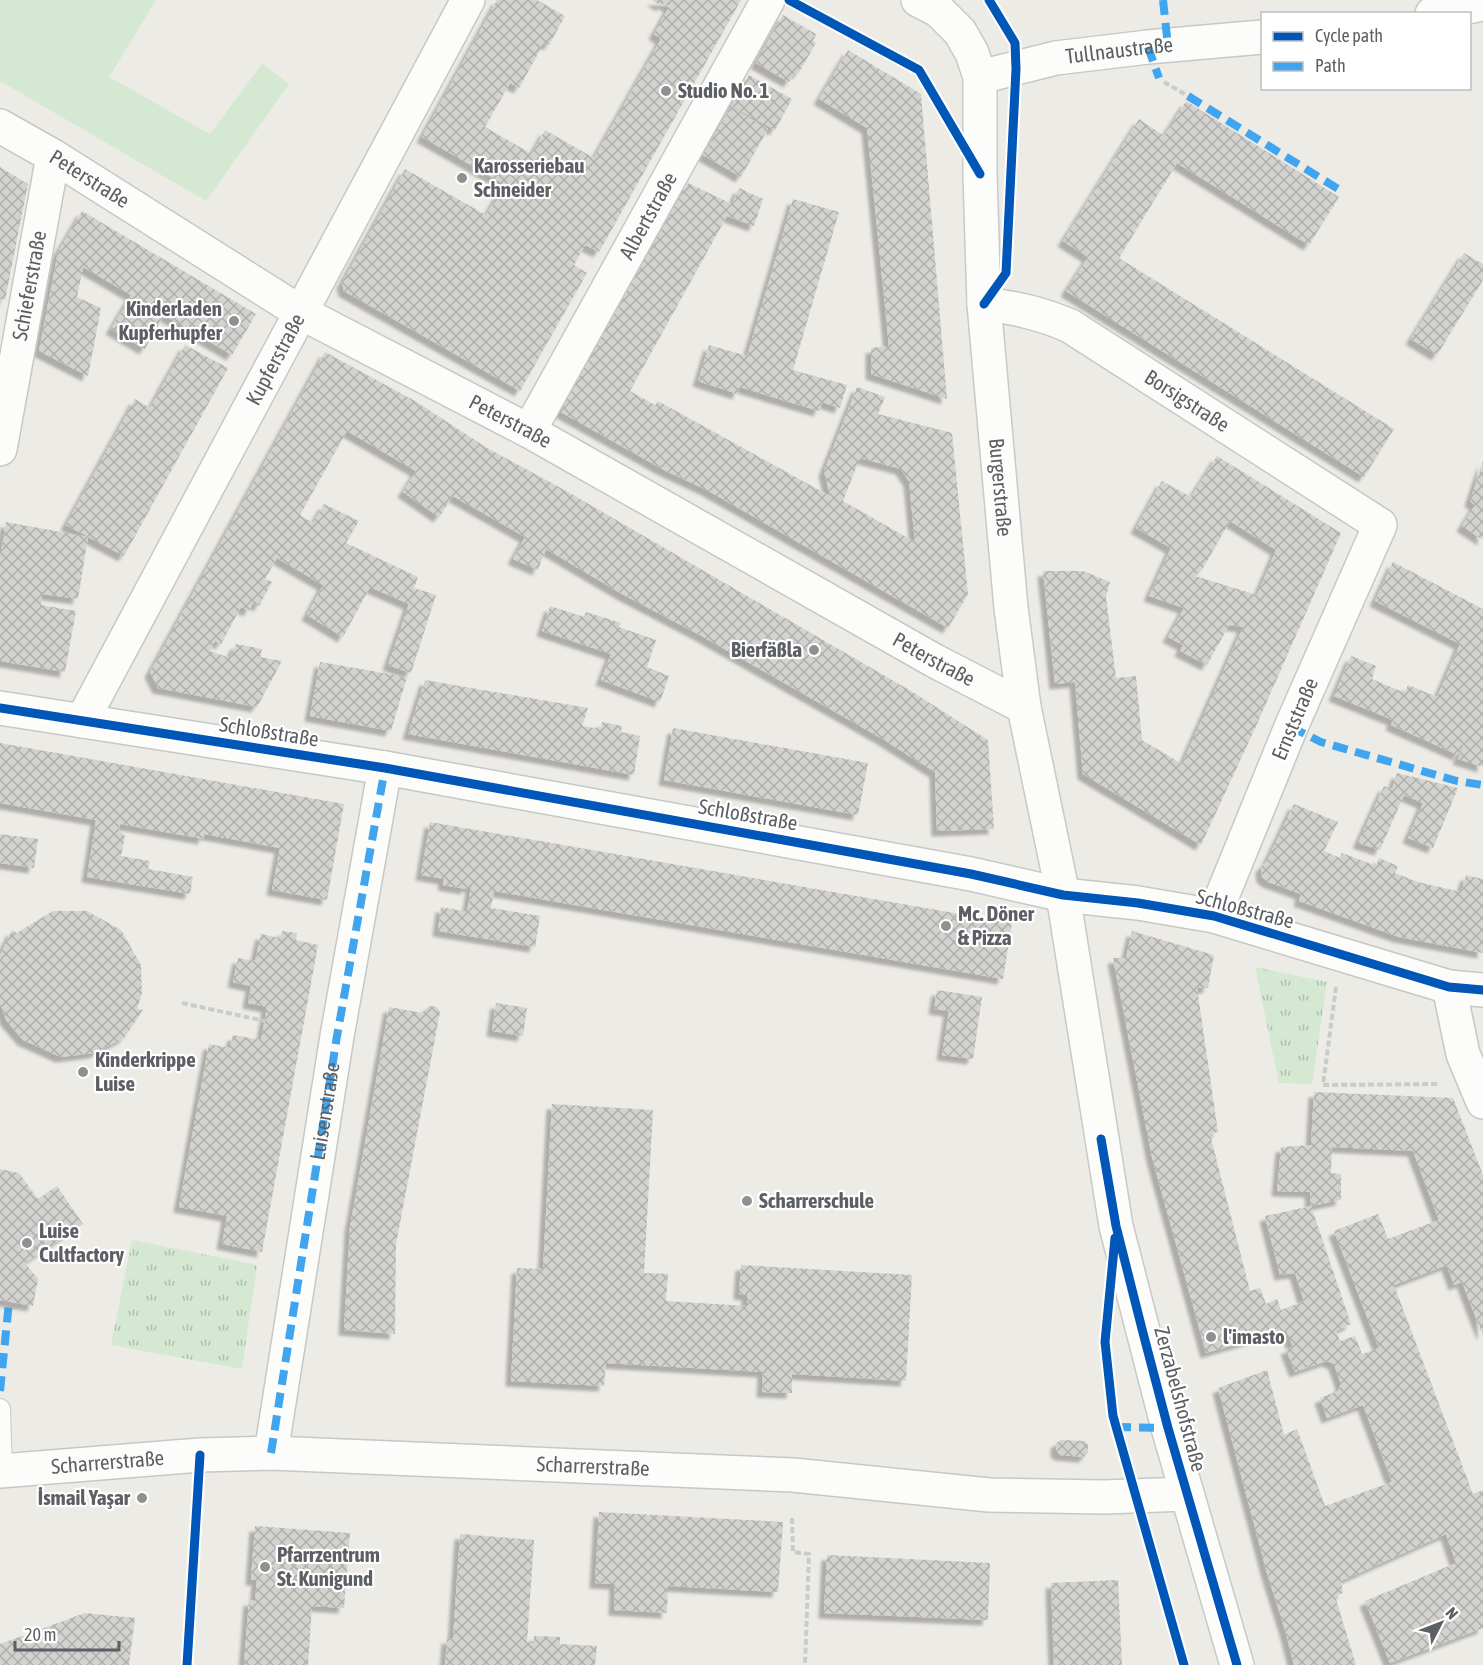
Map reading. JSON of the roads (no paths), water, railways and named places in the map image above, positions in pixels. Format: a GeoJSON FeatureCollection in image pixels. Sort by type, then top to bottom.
{"type":"FeatureCollection","features":[{"type":"Feature","properties":{"kind":"street","name":"Kupferstraße"},"geometry":{"type":"LineString","coordinates":[[82,721],[468,0]]}},
{"type":"Feature","properties":{"kind":"street","name":"Albertstraße"},"geometry":{"type":"LineString","coordinates":[[529,431],[768,0]]}},
{"type":"Feature","properties":{"kind":"street"},"geometry":{"type":"LineString","coordinates":[[918,0],[939,11],[960,33],[972,53],[980,77]]}},
{"type":"Feature","properties":{"kind":"street"},"geometry":{"type":"LineString","coordinates":[[1442,12],[1483,4]]}},
{"type":"Feature","properties":{"kind":"street","name":"Tullnaustraße"},"geometry":{"type":"LineString","coordinates":[[980,77],[1076,55],[1261,37]]}},
{"type":"Feature","properties":{"kind":"street","name":"Burgerstraße"},"geometry":{"type":"LineString","coordinates":[[980,77],[984,304],[1011,608],[1024,707],[1063,895]]}},
{"type":"Feature","properties":{"kind":"street","name":"Peterstraße"},"geometry":{"type":"LineString","coordinates":[[0,126],[53,156],[300,312],[529,431],[935,661],[1024,707]]}},
{"type":"Feature","properties":{"kind":"street","name":"Schieferstraße"},"geometry":{"type":"LineString","coordinates":[[0,449],[53,156]]}},
{"type":"Feature","properties":{"kind":"street","name":"Borsigstraße"},"geometry":{"type":"LineString","coordinates":[[984,304],[1018,308],[1042,314],[1070,326],[1380,525]]}},
{"type":"Feature","properties":{"kind":"street","name":"Ernststraße"},"geometry":{"type":"LineString","coordinates":[[1214,916],[1290,727],[1380,525]]}},
{"type":"Feature","properties":{"kind":"street","name":"Schloßstraße"},"geometry":{"type":"LineString","coordinates":[[0,708],[385,768],[971,874],[1063,895],[1138,903],[1214,916],[1449,987],[1483,990]]}},
{"type":"Feature","properties":{"kind":"street","name":"Luisenstraße"},"geometry":{"type":"LineString","coordinates":[[271,1453],[337,1036],[385,768]]}},
{"type":"Feature","properties":{"kind":"street","name":"Zerzabelshofstraße"},"geometry":{"type":"LineString","coordinates":[[1063,895],[1116,1226],[1186,1494],[1236,1665]]}},
{"type":"Feature","properties":{"kind":"street"},"geometry":{"type":"LineString","coordinates":[[1449,987],[1463,1054],[1479,1093]]}},
{"type":"Feature","properties":{"kind":"street","name":"Scharrerstraße"},"geometry":{"type":"LineString","coordinates":[[1,1471],[200,1455],[271,1453],[793,1475],[989,1495],[1104,1497],[1186,1494]]}},
{"type":"Feature","properties":{"kind":"lane"},"geometry":{"type":"LineString","coordinates":[[0,1409],[1,1471]]}},
{"type":"Feature","properties":{"kind":"place","name":"Studio No. 1"},"geometry":{"type":"Point","coordinates":[666,91]}},
{"type":"Feature","properties":{"kind":"place","name":"Karosseriebau Schneider"},"geometry":{"type":"Point","coordinates":[462,178]}},
{"type":"Feature","properties":{"kind":"place","name":"Kinderladen Kupferhupfer"},"geometry":{"type":"Point","coordinates":[234,321]}},
{"type":"Feature","properties":{"kind":"place","name":"Bierfäßla"},"geometry":{"type":"Point","coordinates":[814,650]}},
{"type":"Feature","properties":{"kind":"place","name":"Mc. Döner & Pizza"},"geometry":{"type":"Point","coordinates":[946,926]}},
{"type":"Feature","properties":{"kind":"place","name":"Kinderkrippe Luise"},"geometry":{"type":"Point","coordinates":[83,1072]}},
{"type":"Feature","properties":{"kind":"place","name":"Scharrerschule"},"geometry":{"type":"Point","coordinates":[747,1201]}},
{"type":"Feature","properties":{"kind":"place","name":"Luise Cultfactory"},"geometry":{"type":"Point","coordinates":[27,1243]}},
{"type":"Feature","properties":{"kind":"place","name":"l'imasto"},"geometry":{"type":"Point","coordinates":[1211,1337]}},
{"type":"Feature","properties":{"kind":"place","name":"İsmail Yaşar"},"geometry":{"type":"Point","coordinates":[142,1498]}},
{"type":"Feature","properties":{"kind":"place","name":"Pfarrzentrum St. Kunigund"},"geometry":{"type":"Point","coordinates":[265,1567]}}]}
